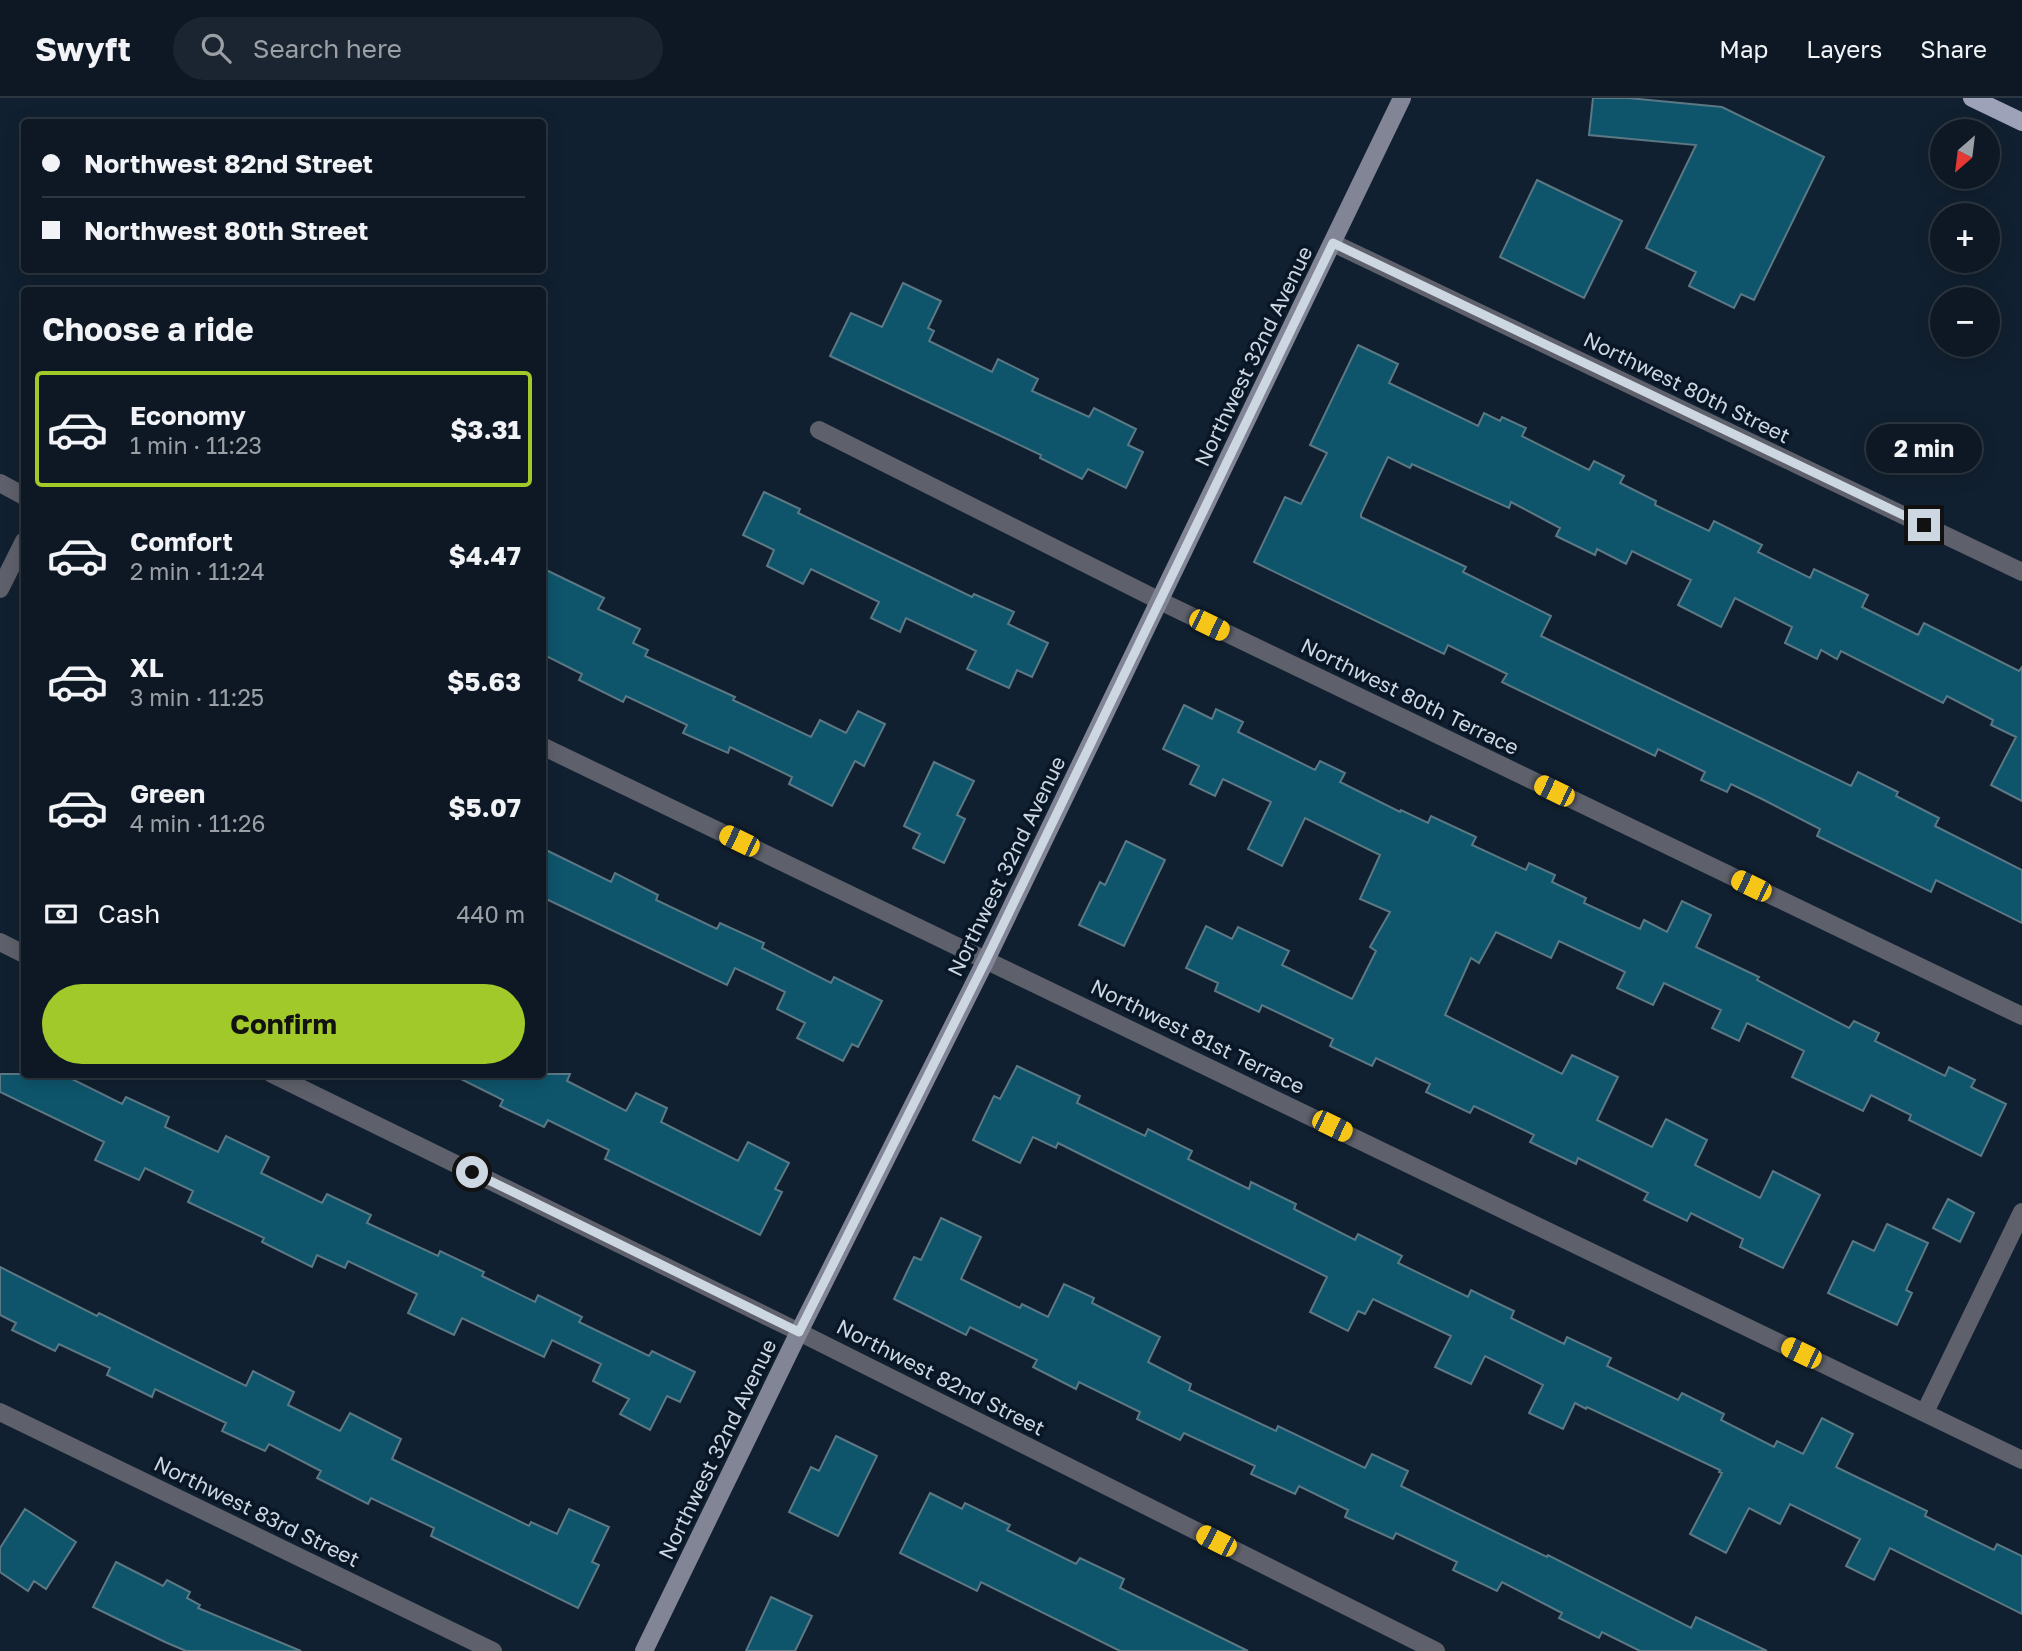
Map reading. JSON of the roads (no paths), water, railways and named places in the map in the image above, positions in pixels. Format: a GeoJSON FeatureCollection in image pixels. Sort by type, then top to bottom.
{"type":"FeatureCollection","features":[{"type":"Feature","properties":{"kind":"main road","name":"Northwest 32nd Avenue"},"geometry":{"type":"LineString","coordinates":[[644,1651],[799,1332],[986,960],[1402,98]]}},
{"type":"Feature","properties":{"kind":"main road"},"geometry":{"type":"LineString","coordinates":[[1972,98],[2022,121]]}},
{"type":"Feature","properties":{"kind":"street","name":"Northwest 80th Street"},"geometry":{"type":"LineString","coordinates":[[1333,243],[2022,572]]}},
{"type":"Feature","properties":{"kind":"street","name":"Northwest 80th Terrace"},"geometry":{"type":"LineString","coordinates":[[818,430],[1160,601],[2022,1016]]}},
{"type":"Feature","properties":{"kind":"street"},"geometry":{"type":"LineString","coordinates":[[0,483],[21,494]]}},
{"type":"Feature","properties":{"kind":"street"},"geometry":{"type":"LineString","coordinates":[[0,589],[21,547]]}},
{"type":"Feature","properties":{"kind":"street","name":"Northwest 81st Terrace"},"geometry":{"type":"LineString","coordinates":[[546,748],[2022,1460]]}},
{"type":"Feature","properties":{"kind":"street"},"geometry":{"type":"LineString","coordinates":[[0,942],[21,952]]}},
{"type":"Feature","properties":{"kind":"street","name":"Northwest 82nd Street"},"geometry":{"type":"LineString","coordinates":[[280,1078],[799,1332],[1436,1651]]}},
{"type":"Feature","properties":{"kind":"street"},"geometry":{"type":"LineString","coordinates":[[1924,1412],[2022,1212]]}},
{"type":"Feature","properties":{"kind":"street","name":"Northwest 83rd Street"},"geometry":{"type":"LineString","coordinates":[[0,1412],[493,1651]]}}]}
